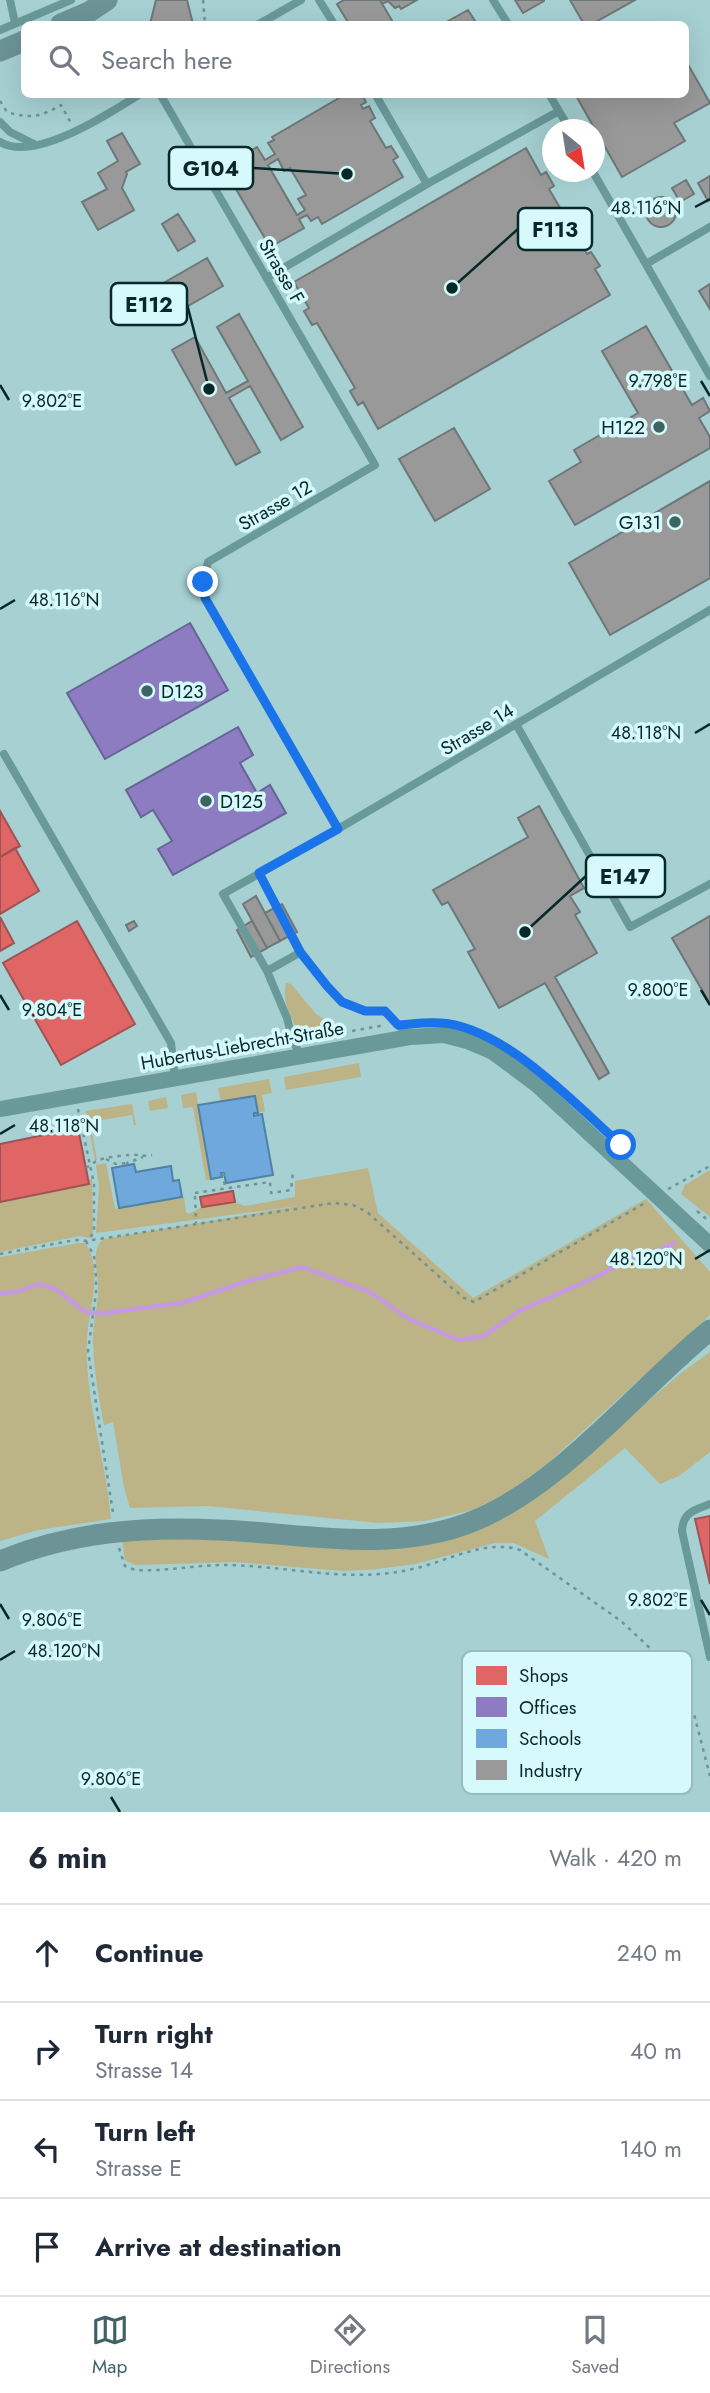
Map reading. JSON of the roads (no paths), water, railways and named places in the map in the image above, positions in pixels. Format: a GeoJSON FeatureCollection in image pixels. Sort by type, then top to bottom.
{"type":"FeatureCollection","features":[{"type":"Feature","properties":{"kind":"main road"},"geometry":{"type":"LineString","coordinates":[[68,21],[107,0]]}},
{"type":"Feature","properties":{"kind":"main road"},"geometry":{"type":"LineString","coordinates":[[0,51],[20,32]]}},
{"type":"Feature","properties":{"kind":"main road"},"geometry":{"type":"LineString","coordinates":[[0,1561],[57,1541],[156,1528],[365,1541],[400,1539],[466,1524],[509,1503],[545,1479],[709,1332]]}},
{"type":"Feature","properties":{"kind":"street","name":"Hubertus-Liebrecht-Straße"},"geometry":{"type":"LineString","coordinates":[[0,1109],[410,1037],[444,1035],[494,1052],[536,1084],[710,1245]]}},
{"type":"Feature","properties":{"kind":"lane"},"geometry":{"type":"LineString","coordinates":[[0,30],[20,32],[10,0]]}},
{"type":"Feature","properties":{"kind":"lane"},"geometry":{"type":"LineString","coordinates":[[38,21],[71,0]]}},
{"type":"Feature","properties":{"kind":"lane"},"geometry":{"type":"LineString","coordinates":[[264,21],[301,0]]}},
{"type":"Feature","properties":{"kind":"lane"},"geometry":{"type":"LineString","coordinates":[[319,0],[332,21]]}},
{"type":"Feature","properties":{"kind":"lane"},"geometry":{"type":"LineString","coordinates":[[494,0],[506,21]]}},
{"type":"Feature","properties":{"kind":"lane"},"geometry":{"type":"LineString","coordinates":[[0,142],[8,147],[55,141],[134,98]]}},
{"type":"Feature","properties":{"kind":"lane","name":"Strasse F"},"geometry":{"type":"LineString","coordinates":[[162,98],[375,465]]}},
{"type":"Feature","properties":{"kind":"lane"},"geometry":{"type":"LineString","coordinates":[[377,98],[427,184]]}},
{"type":"Feature","properties":{"kind":"lane"},"geometry":{"type":"LineString","coordinates":[[551,98],[563,119]]}},
{"type":"Feature","properties":{"kind":"lane"},"geometry":{"type":"LineString","coordinates":[[268,277],[559,111]]}},
{"type":"Feature","properties":{"kind":"lane"},"geometry":{"type":"LineString","coordinates":[[0,122],[10,132],[36,145]]}},
{"type":"Feature","properties":{"kind":"lane"},"geometry":{"type":"LineString","coordinates":[[599,182],[710,376]]}},
{"type":"Feature","properties":{"kind":"lane"},"geometry":{"type":"LineString","coordinates":[[646,264],[710,227]]}},
{"type":"Feature","properties":{"kind":"lane","name":"Strasse 12"},"geometry":{"type":"LineString","coordinates":[[338,829],[205,598],[203,582],[208,562],[375,465]]}},
{"type":"Feature","properties":{"kind":"lane","name":"Strasse 14"},"geometry":{"type":"LineString","coordinates":[[267,971],[223,894],[710,610]]}},
{"type":"Feature","properties":{"kind":"lane"},"geometry":{"type":"LineString","coordinates":[[516,724],[630,928],[710,884]]}},
{"type":"Feature","properties":{"kind":"lane"},"geometry":{"type":"LineString","coordinates":[[4,754],[171,1043],[175,1078]]}},
{"type":"Feature","properties":{"kind":"lane"},"geometry":{"type":"LineString","coordinates":[[259,873],[300,952],[342,1002],[365,1011],[385,1011],[410,1037]]}},
{"type":"Feature","properties":{"kind":"lane"},"geometry":{"type":"LineString","coordinates":[[300,952],[267,971],[301,1056]]}},
{"type":"Feature","properties":{"kind":"lane"},"geometry":{"type":"LineString","coordinates":[[710,1504],[691,1511],[683,1519],[682,1531],[710,1657]]}},
{"type":"Feature","properties":{"kind":"waterway"},"geometry":{"type":"LineString","coordinates":[[0,1293],[17,1292],[38,1284],[54,1288],[86,1312],[104,1313],[182,1303],[248,1281],[302,1267],[370,1292],[409,1319],[459,1340],[484,1336],[519,1311],[598,1276],[633,1256],[650,1254],[674,1243]]}},
{"type":"Feature","properties":{"kind":"place","name":"G104"},"geometry":{"type":"Point","coordinates":[347,174]}},
{"type":"Feature","properties":{"kind":"place","name":"F113"},"geometry":{"type":"Point","coordinates":[452,288]}},
{"type":"Feature","properties":{"kind":"place","name":"E112"},"geometry":{"type":"Point","coordinates":[209,389]}},
{"type":"Feature","properties":{"kind":"place","name":"H122"},"geometry":{"type":"Point","coordinates":[659,427]}},
{"type":"Feature","properties":{"kind":"place","name":"G131"},"geometry":{"type":"Point","coordinates":[675,522]}},
{"type":"Feature","properties":{"kind":"place","name":"D123"},"geometry":{"type":"Point","coordinates":[147,691]}},
{"type":"Feature","properties":{"kind":"place","name":"D125"},"geometry":{"type":"Point","coordinates":[206,801]}},
{"type":"Feature","properties":{"kind":"place","name":"E147"},"geometry":{"type":"Point","coordinates":[525,932]}}]}
